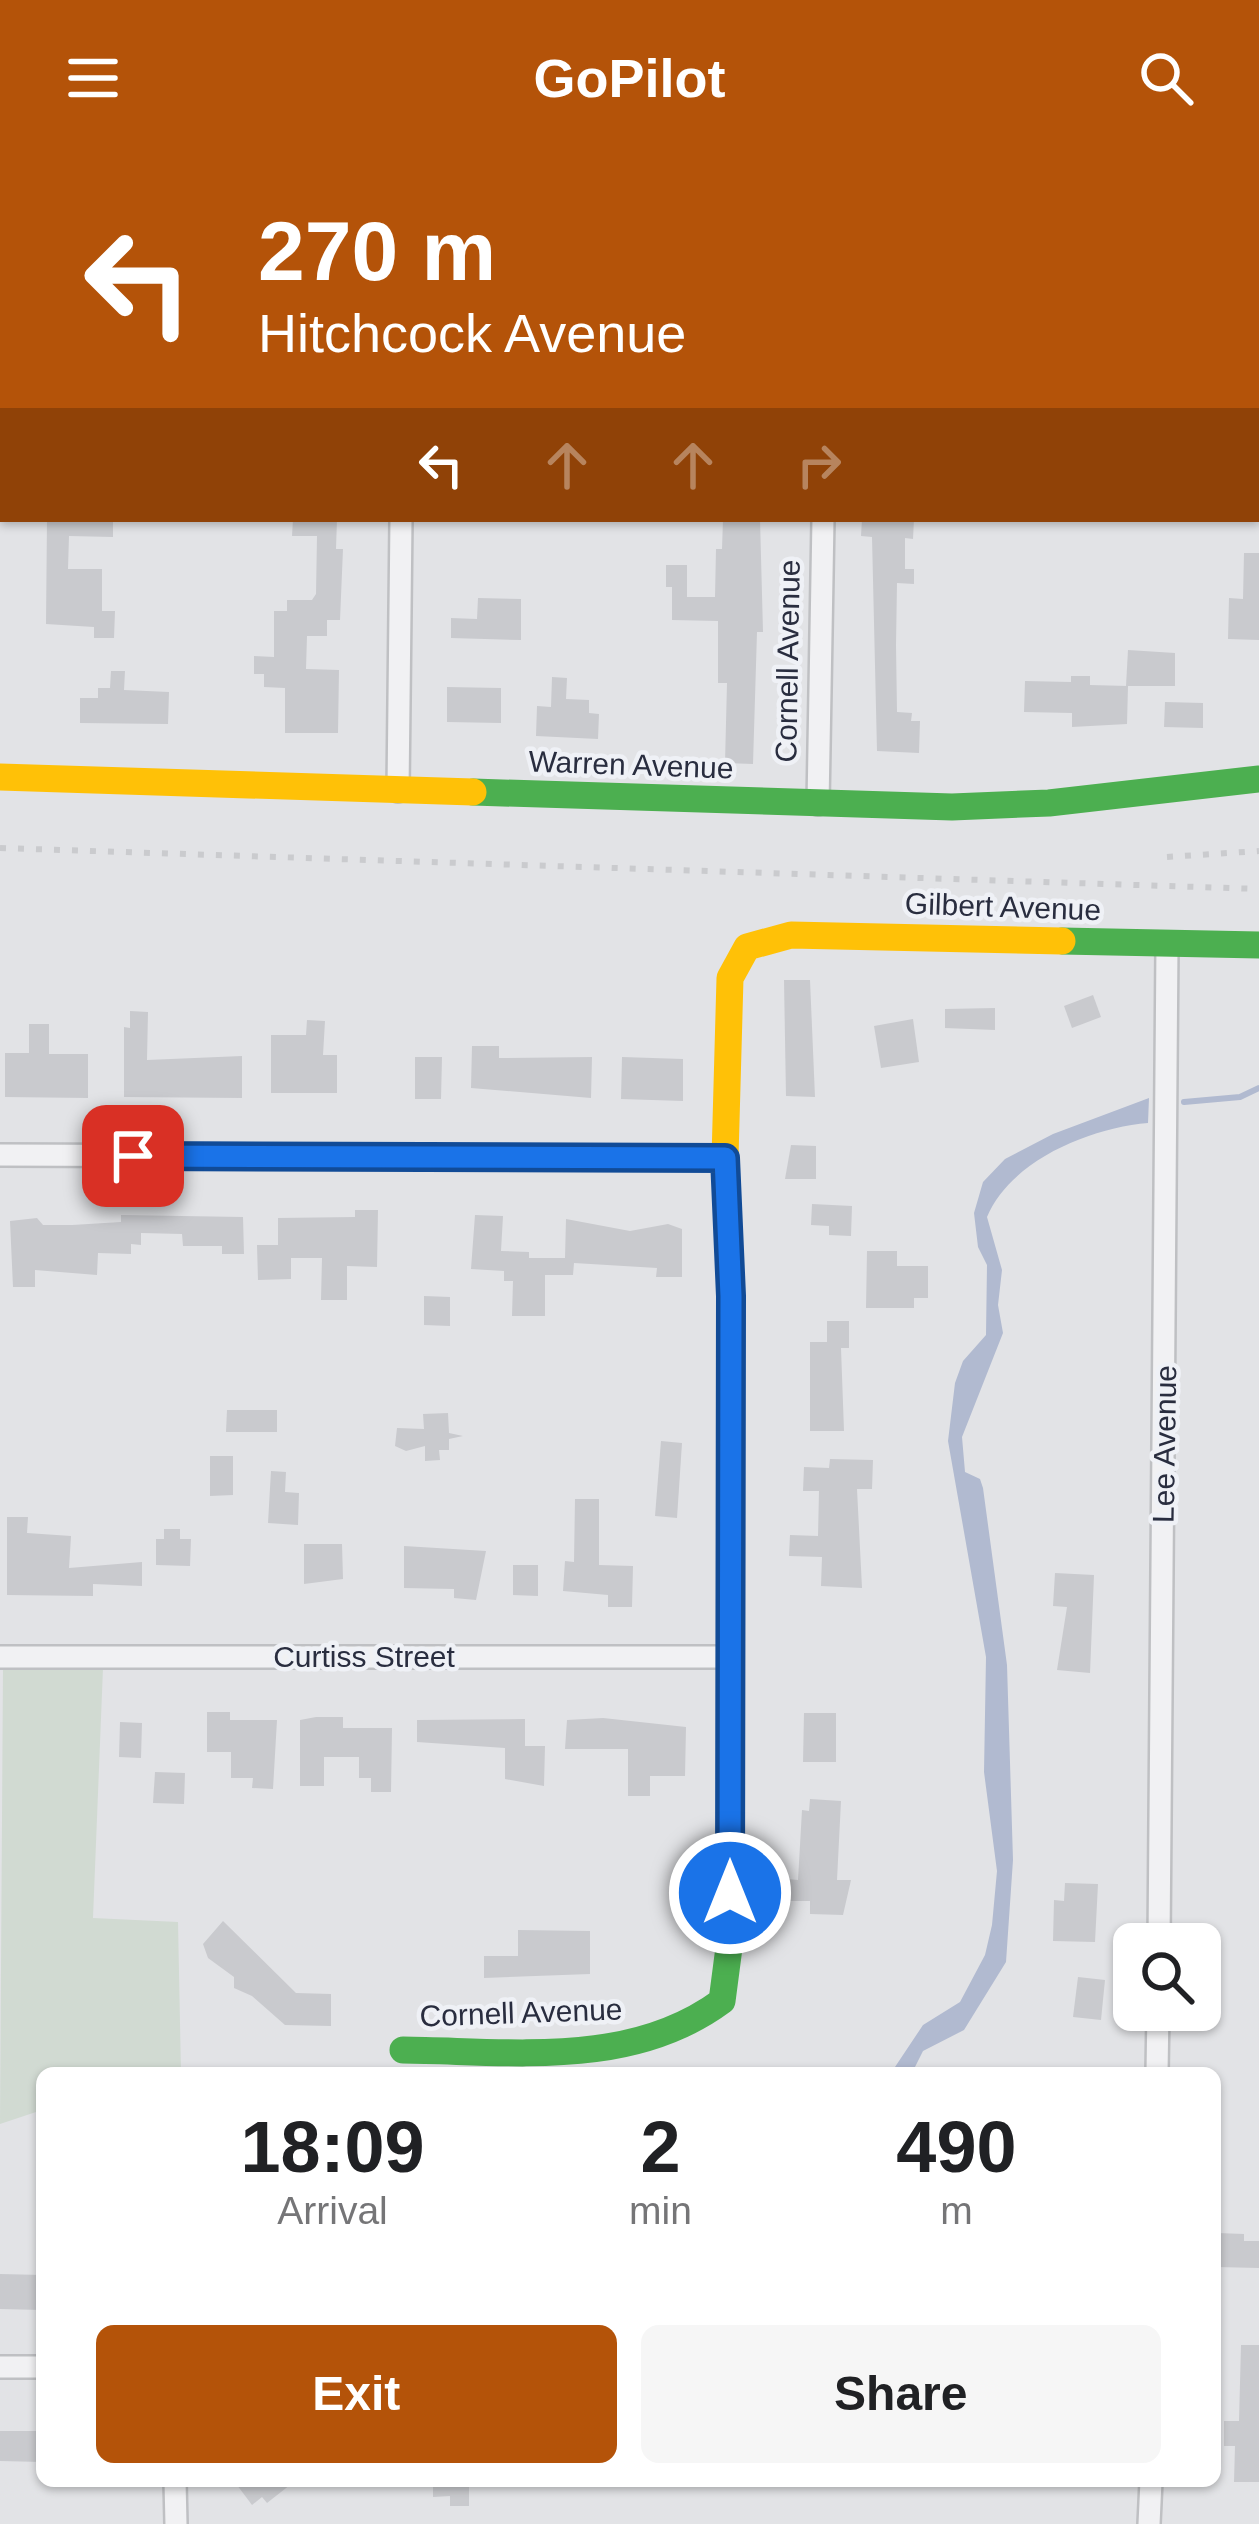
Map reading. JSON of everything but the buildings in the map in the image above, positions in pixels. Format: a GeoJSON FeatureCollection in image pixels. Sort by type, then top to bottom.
{"type":"FeatureCollection","features":[{"type":"Feature","properties":{"kind":"street"},"geometry":{"type":"LineString","coordinates":[[398,791],[401,522]]}},
{"type":"Feature","properties":{"kind":"street","name":"Cornell Avenue"},"geometry":{"type":"LineString","coordinates":[[818,804],[824,522]]}},
{"type":"Feature","properties":{"kind":"street","name":"Warren Avenue"},"geometry":{"type":"LineString","coordinates":[[0,777],[818,804],[1048,803],[1259,779]]}},
{"type":"Feature","properties":{"kind":"street","name":"Gilbert Avenue"},"geometry":{"type":"LineString","coordinates":[[746,947],[791,934],[1259,945]]}},
{"type":"Feature","properties":{"kind":"street","name":"Lee Avenue"},"geometry":{"type":"LineString","coordinates":[[1159,1923],[1167,945]]}},
{"type":"Feature","properties":{"kind":"street","name":"Cornell Avenue"},"geometry":{"type":"LineString","coordinates":[[404,2050],[624,2045],[688,2029],[722,2001],[730,1940],[731,1296],[725,1158],[730,978],[746,947]]}},
{"type":"Feature","properties":{"kind":"street"},"geometry":{"type":"LineString","coordinates":[[0,1155],[725,1158]]}},
{"type":"Feature","properties":{"kind":"street","name":"Curtiss Street"},"geometry":{"type":"LineString","coordinates":[[0,1657],[729,1657]]}},
{"type":"Feature","properties":{"kind":"street"},"geometry":{"type":"LineString","coordinates":[[1157,2067],[1158,2031]]}},
{"type":"Feature","properties":{"kind":"street"},"geometry":{"type":"LineString","coordinates":[[0,2367],[36,2367]]}},
{"type":"Feature","properties":{"kind":"street"},"geometry":{"type":"LineString","coordinates":[[175,2487],[176,2524]]}},
{"type":"Feature","properties":{"kind":"street"},"geometry":{"type":"LineString","coordinates":[[1149,2524],[1151,2487]]}},
{"type":"Feature","properties":{"kind":"shaded area"},"geometry":{"type":"Polygon","coordinates":[[[3,1667],[103,1668],[93,1918],[178,1922],[181,2067],[36,2067],[36,2112],[0,2124],[3,1667]]]}},
{"type":"Feature","properties":{"kind":"water"},"geometry":{"type":"Polygon","coordinates":[[[1149,1098],[1148,1123],[1102,1132],[1055,1150],[1014,1179],[987,1217],[1002,1270],[998,1305],[1003,1333],[962,1437],[965,1472],[980,1479],[983,1488],[1007,1665],[1013,1860],[1006,1962],[964,2030],[923,2051],[915,2067],[895,2067],[923,2025],[960,2002],[985,1955],[992,1925],[997,1871],[984,1772],[986,1657],[948,1441],[955,1383],[963,1361],[986,1335],[987,1265],[978,1247],[974,1213],[983,1182],[1005,1159],[1053,1134],[1149,1098]]]}},
{"type":"Feature","properties":{"kind":"waterway"},"geometry":{"type":"LineString","coordinates":[[1184,1102],[1240,1097],[1259,1088]]}},
{"type":"Feature","properties":{"kind":"railway"},"geometry":{"type":"LineString","coordinates":[[0,848],[1259,889]]}},
{"type":"Feature","properties":{"kind":"railway"},"geometry":{"type":"LineString","coordinates":[[1167,857],[1259,851]]}},
{"type":"Feature","properties":{"kind":"traffic: fast"},"geometry":{"type":"LineString","coordinates":[[473,792],[952,807],[1049,803],[1259,779]]}},
{"type":"Feature","properties":{"kind":"traffic: fast"},"geometry":{"type":"LineString","coordinates":[[1062,941],[1259,945]]}},
{"type":"Feature","properties":{"kind":"traffic: fast"},"geometry":{"type":"LineString","coordinates":[[403,2050],[527,2053],[609,2047],[686,2023],[722,2001],[730,1940],[731,1306]]}},
{"type":"Feature","properties":{"kind":"traffic: slow"},"geometry":{"type":"LineString","coordinates":[[0,777],[473,792]]}},
{"type":"Feature","properties":{"kind":"traffic: slow"},"geometry":{"type":"LineString","coordinates":[[731,1306],[725,1158],[730,978],[747,947],[791,935],[1062,941]]}},
{"type":"Feature","properties":{"kind":"route"},"geometry":{"type":"LineString","coordinates":[[133,1156],[725,1158],[731,1296],[730,1893]]}}]}
